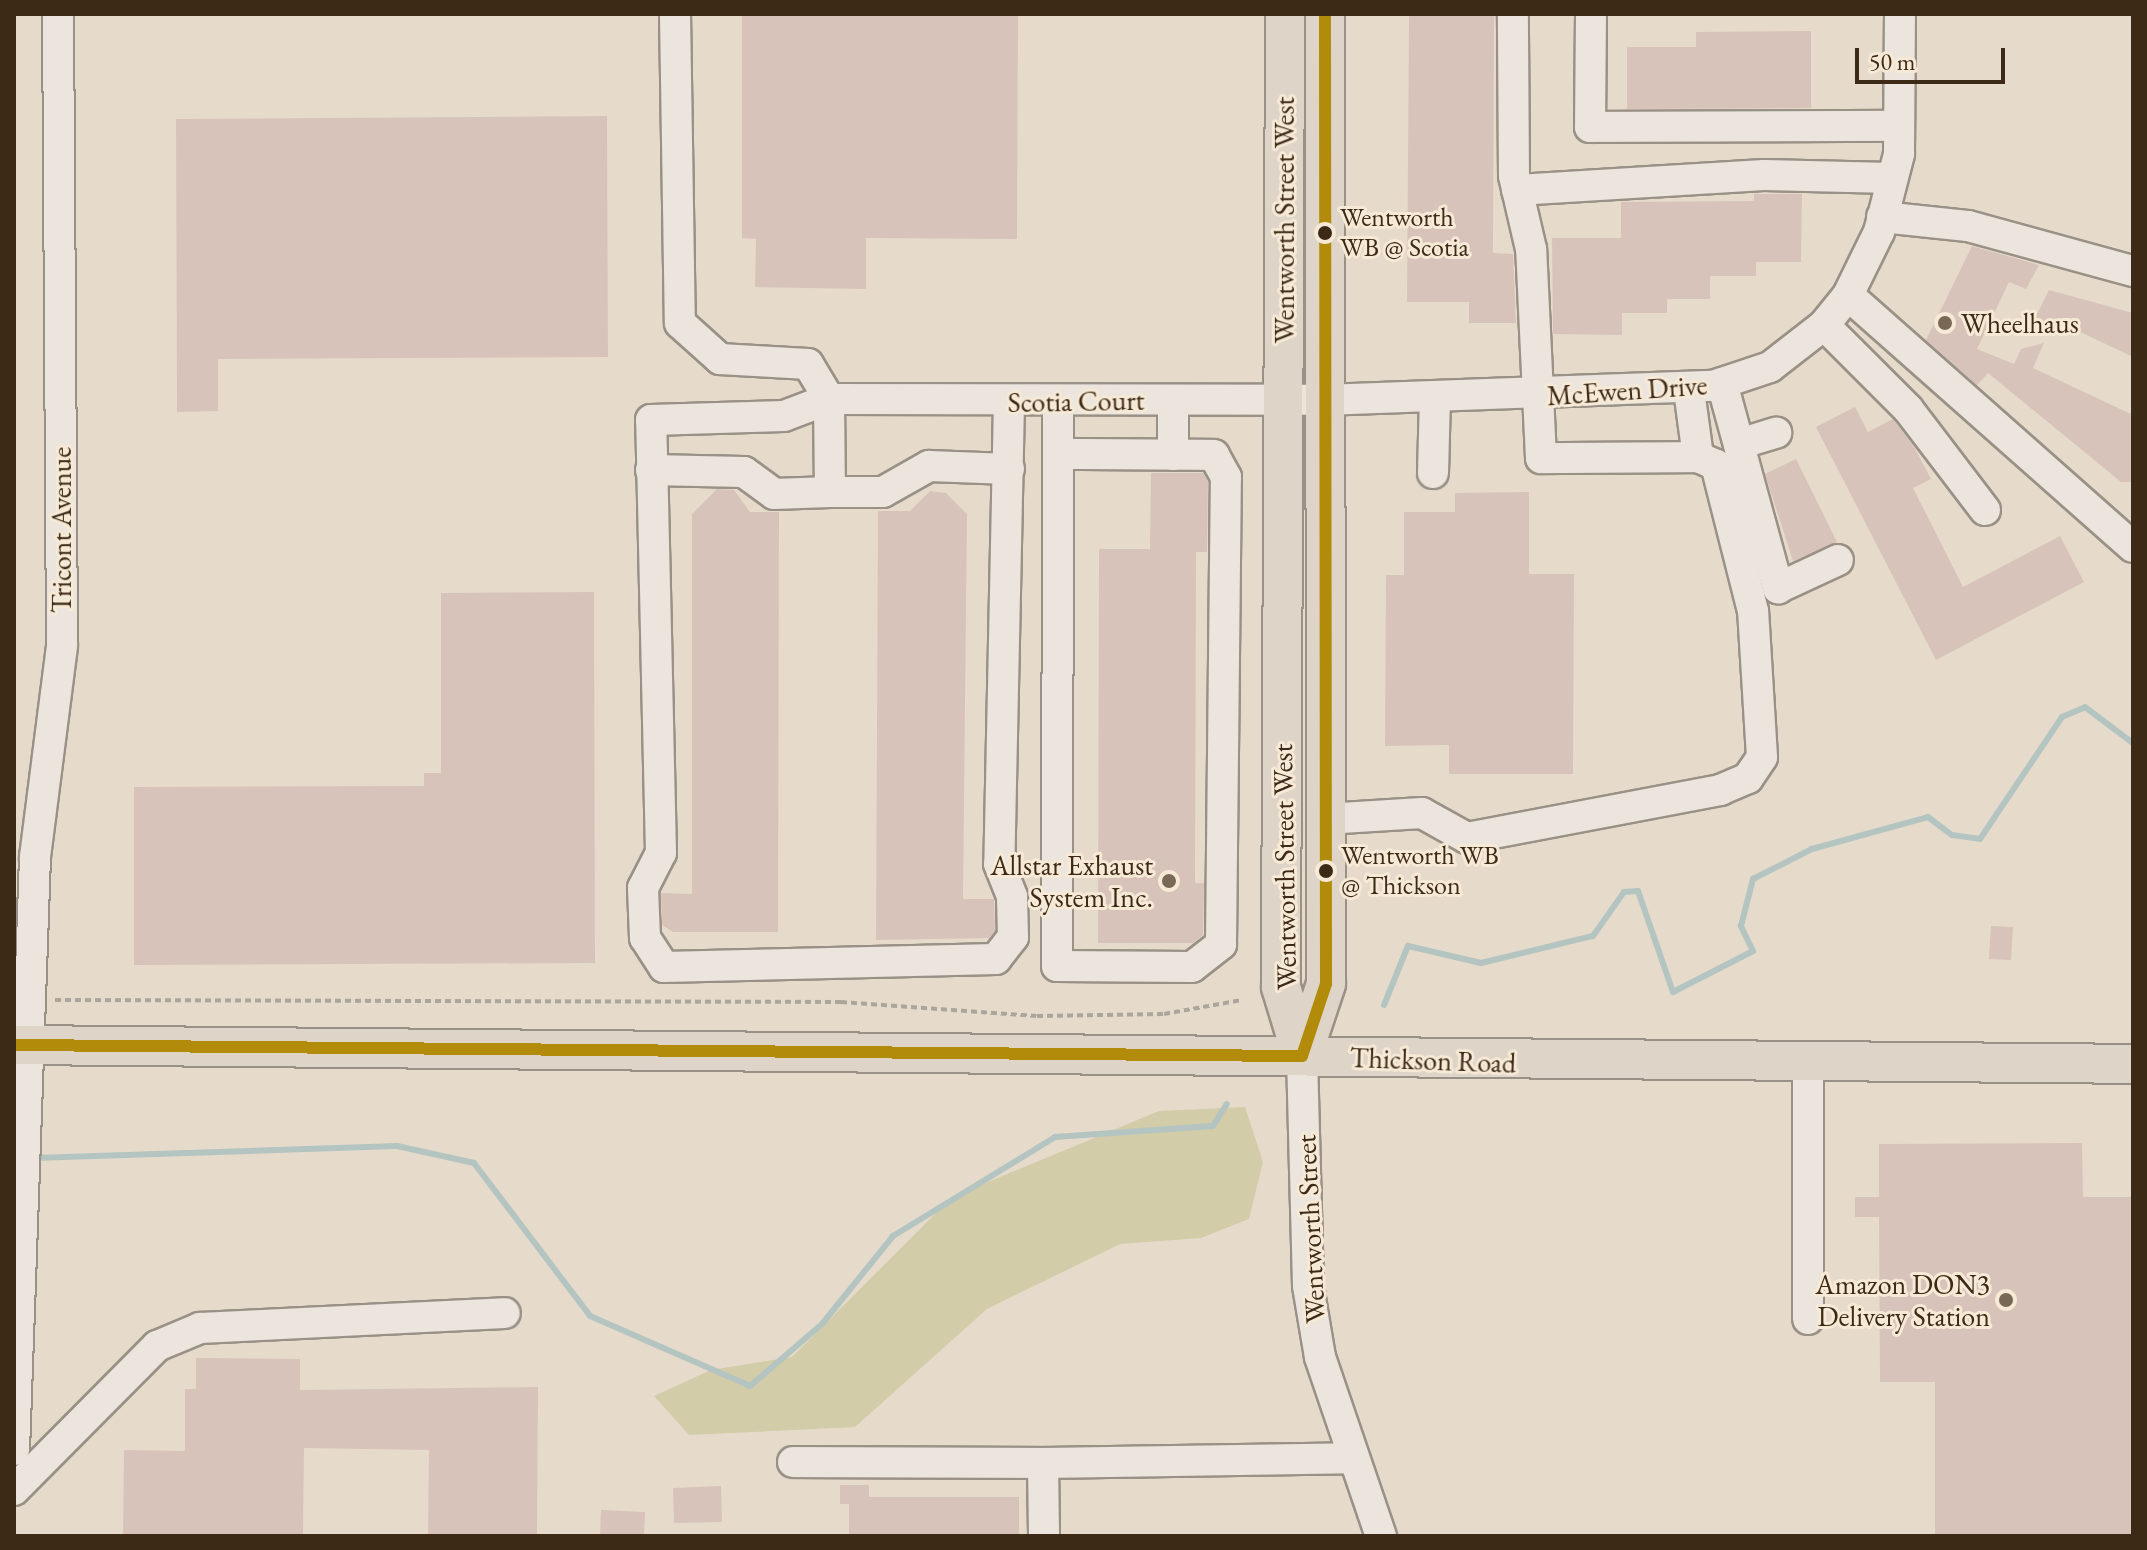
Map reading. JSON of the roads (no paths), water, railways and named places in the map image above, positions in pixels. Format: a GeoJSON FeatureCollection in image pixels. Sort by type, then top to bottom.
{"type":"FeatureCollection","features":[{"type":"Feature","properties":{"kind":"main road","name":"Wentworth Street West"},"geometry":{"type":"LineString","coordinates":[[1285,14],[1281,987],[1302,1056]]}},
{"type":"Feature","properties":{"kind":"main road","name":"Wentworth Street West"},"geometry":{"type":"LineString","coordinates":[[1302,1056],[1326,984],[1325,14]]}},
{"type":"Feature","properties":{"kind":"main road","name":"Thickson Road"},"geometry":{"type":"LineString","coordinates":[[23,1045],[1302,1056],[1808,1066],[2133,1064]]}},
{"type":"Feature","properties":{"kind":"street","name":"Tricont Avenue"},"geometry":{"type":"LineString","coordinates":[[14,1450],[20,1241],[30,1141],[23,1045],[35,857],[62,646],[58,14]]}},
{"type":"Feature","properties":{"kind":"street"},"geometry":{"type":"LineString","coordinates":[[675,14],[680,323],[720,359],[808,364],[829,399],[830,492]]}},
{"type":"Feature","properties":{"kind":"street"},"geometry":{"type":"LineString","coordinates":[[1325,819],[1422,813],[1467,838],[1720,790],[1748,778],[1762,757],[1753,611],[1716,465],[1698,457],[1541,458],[1541,395],[1531,249],[1517,190],[1513,14]]}},
{"type":"Feature","properties":{"kind":"street"},"geometry":{"type":"LineString","coordinates":[[1591,14],[1590,127],[1899,126]]}},
{"type":"Feature","properties":{"kind":"street","name":"McEwen Drive"},"geometry":{"type":"LineString","coordinates":[[1323,400],[1689,390],[1770,367],[1824,325],[1848,295],[1882,217],[1892,178],[1899,126],[1900,14]]}},
{"type":"Feature","properties":{"kind":"street"},"geometry":{"type":"LineString","coordinates":[[1517,190],[1764,175],[1892,178]]}},
{"type":"Feature","properties":{"kind":"street"},"geometry":{"type":"LineString","coordinates":[[1882,217],[1968,226],[2133,271]]}},
{"type":"Feature","properties":{"kind":"street"},"geometry":{"type":"LineString","coordinates":[[1848,295],[2133,547]]}},
{"type":"Feature","properties":{"kind":"street"},"geometry":{"type":"LineString","coordinates":[[1824,325],[1908,409],[1985,510]]}},
{"type":"Feature","properties":{"kind":"street"},"geometry":{"type":"LineString","coordinates":[[1722,383],[1778,588],[1838,560]]}},
{"type":"Feature","properties":{"kind":"street"},"geometry":{"type":"LineString","coordinates":[[1689,390],[1698,457]]}},
{"type":"Feature","properties":{"kind":"street"},"geometry":{"type":"LineString","coordinates":[[1433,473],[1435,398]]}},
{"type":"Feature","properties":{"kind":"street"},"geometry":{"type":"LineString","coordinates":[[829,399],[784,416],[651,420],[661,853],[643,888],[645,938],[664,967],[996,959],[1013,937],[1012,897],[999,864],[1009,402]]}},
{"type":"Feature","properties":{"kind":"street","name":"Scotia Court"},"geometry":{"type":"LineString","coordinates":[[829,399],[1009,402],[1323,400]]}},
{"type":"Feature","properties":{"kind":"street"},"geometry":{"type":"LineString","coordinates":[[1173,400],[1173,455]]}},
{"type":"Feature","properties":{"kind":"street"},"geometry":{"type":"LineString","coordinates":[[1058,401],[1057,966],[1192,967],[1221,944],[1226,477],[1214,455],[1059,454]]}},
{"type":"Feature","properties":{"kind":"street"},"geometry":{"type":"LineString","coordinates":[[1739,444],[1776,433]]}},
{"type":"Feature","properties":{"kind":"street"},"geometry":{"type":"LineString","coordinates":[[651,470],[744,472],[774,494],[883,492],[929,466],[1009,469]]}},
{"type":"Feature","properties":{"kind":"street","name":"Wentworth Street"},"geometry":{"type":"LineString","coordinates":[[1302,1056],[1308,1286],[1320,1357],[1381,1536]]}},
{"type":"Feature","properties":{"kind":"street"},"geometry":{"type":"LineString","coordinates":[[1808,1066],[1808,1319]]}},
{"type":"Feature","properties":{"kind":"street"},"geometry":{"type":"LineString","coordinates":[[14,1490],[157,1346],[200,1328],[505,1313]]}},
{"type":"Feature","properties":{"kind":"street"},"geometry":{"type":"LineString","coordinates":[[793,1462],[1043,1463],[1353,1458]]}},
{"type":"Feature","properties":{"kind":"street"},"geometry":{"type":"LineString","coordinates":[[1043,1463],[1044,1536]]}},
{"type":"Feature","properties":{"kind":"waterway"},"geometry":{"type":"LineString","coordinates":[[1384,1005],[1408,946],[1481,963],[1593,936],[1624,892],[1638,891],[1673,992],[1753,951],[1741,926],[1753,879],[1812,849],[1928,817],[1952,835],[1980,839],[2062,717],[2085,707],[2133,743]]}},
{"type":"Feature","properties":{"kind":"waterway"},"geometry":{"type":"LineString","coordinates":[[34,1158],[397,1146],[474,1163],[590,1316],[750,1386],[822,1324],[893,1236],[1055,1137],[1213,1126],[1227,1104]]}},
{"type":"Feature","properties":{"kind":"place","name":"Wentworth WB @ Scotia"},"geometry":{"type":"Point","coordinates":[1325,233]}},
{"type":"Feature","properties":{"kind":"place","name":"Wheelhaus"},"geometry":{"type":"Point","coordinates":[1945,323]}},
{"type":"Feature","properties":{"kind":"place","name":"Wentworth WB @ Thickson"},"geometry":{"type":"Point","coordinates":[1326,871]}},
{"type":"Feature","properties":{"kind":"place","name":"Allstar Exhaust System Inc."},"geometry":{"type":"Point","coordinates":[1169,881]}},
{"type":"Feature","properties":{"kind":"place","name":"Amazon DON3 Delivery Station"},"geometry":{"type":"Point","coordinates":[2006,1300]}}]}
